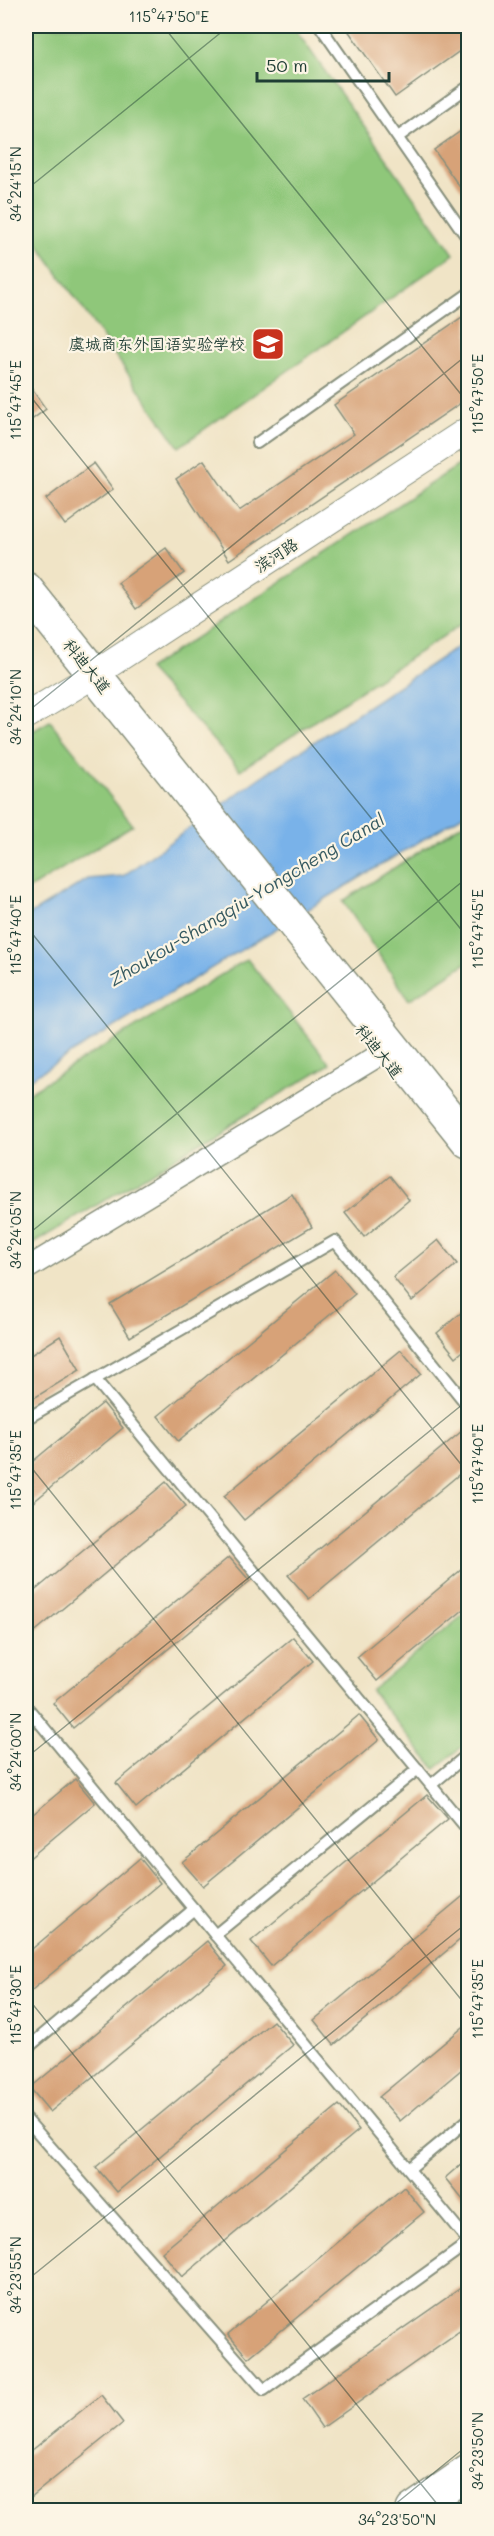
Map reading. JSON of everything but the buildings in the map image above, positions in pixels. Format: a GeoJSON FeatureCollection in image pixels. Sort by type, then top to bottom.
{"type":"FeatureCollection","features":[{"type":"Feature","properties":{"kind":"main road","name":"科迪大道"},"geometry":{"type":"LineString","coordinates":[[26,589],[85,680]]}},
{"type":"Feature","properties":{"kind":"main road","name":"科迪大道"},"geometry":{"type":"LineString","coordinates":[[26,620],[85,680],[294,935],[468,1141]]}},
{"type":"Feature","properties":{"kind":"main road","name":"科迪大道"},"geometry":{"type":"LineString","coordinates":[[294,935],[381,1053],[468,1163]]}},
{"type":"Feature","properties":{"kind":"main road"},"geometry":{"type":"LineString","coordinates":[[413,2511],[468,2472]]}},
{"type":"Feature","properties":{"kind":"street","name":"滨河路"},"geometry":{"type":"LineString","coordinates":[[26,716],[85,680],[468,430]]}},
{"type":"Feature","properties":{"kind":"street"},"geometry":{"type":"LineString","coordinates":[[26,1269],[381,1053]]}},
{"type":"Feature","properties":{"kind":"lane"},"geometry":{"type":"LineString","coordinates":[[320,26],[468,239]]}},
{"type":"Feature","properties":{"kind":"lane"},"geometry":{"type":"LineString","coordinates":[[398,137],[468,87]]}},
{"type":"Feature","properties":{"kind":"lane"},"geometry":{"type":"LineString","coordinates":[[257,443],[468,294]]}},
{"type":"Feature","properties":{"kind":"lane"},"geometry":{"type":"LineString","coordinates":[[26,1419],[335,1241],[468,1406]]}},
{"type":"Feature","properties":{"kind":"lane"},"geometry":{"type":"LineString","coordinates":[[95,1379],[468,1830]]}},
{"type":"Feature","properties":{"kind":"lane"},"geometry":{"type":"LineString","coordinates":[[26,1706],[468,2242],[264,2390],[26,2119]]}},
{"type":"Feature","properties":{"kind":"lane"},"geometry":{"type":"LineString","coordinates":[[431,1785],[468,1754]]}},
{"type":"Feature","properties":{"kind":"lane"},"geometry":{"type":"LineString","coordinates":[[215,1935],[418,1769]]}},
{"type":"Feature","properties":{"kind":"lane"},"geometry":{"type":"LineString","coordinates":[[26,2049],[194,1909]]}},
{"type":"Feature","properties":{"kind":"lane"},"geometry":{"type":"LineString","coordinates":[[409,2169],[468,2120]]}},
{"type":"Feature","properties":{"kind":"green space","name":"虞城商东外国语实验学校"},"geometry":{"type":"Polygon","coordinates":[[[26,26],[293,26],[454,254],[179,447],[26,227],[26,26]]]}},
{"type":"Feature","properties":{"kind":"green space"},"geometry":{"type":"Polygon","coordinates":[[[468,459],[468,620],[240,770],[148,669],[468,459]]]}},
{"type":"Feature","properties":{"kind":"green space"},"geometry":{"type":"Polygon","coordinates":[[[50,721],[133,825],[26,891],[26,735],[50,721]]]}},
{"type":"Feature","properties":{"kind":"green space"},"geometry":{"type":"Polygon","coordinates":[[[468,820],[468,962],[409,1000],[343,901],[468,820]]]}},
{"type":"Feature","properties":{"kind":"green space"},"geometry":{"type":"Polygon","coordinates":[[[247,959],[330,1064],[26,1248],[26,1094],[247,959]]]}},
{"type":"Feature","properties":{"kind":"green space"},"geometry":{"type":"Polygon","coordinates":[[[468,1611],[468,1742],[435,1769],[371,1691],[468,1611]]]}},
{"type":"Feature","properties":{"kind":"water","name":"Zhoukou-Shangqiu-Yongcheng Canal"},"geometry":{"type":"Polygon","coordinates":[[[468,640],[468,812],[26,1081],[26,917],[88,879],[123,876],[259,778],[468,640]]]}},
{"type":"Feature","properties":{"kind":"place","name":"虞城商东外国语实验学校"},"geometry":{"type":"Point","coordinates":[268,344]}}]}
